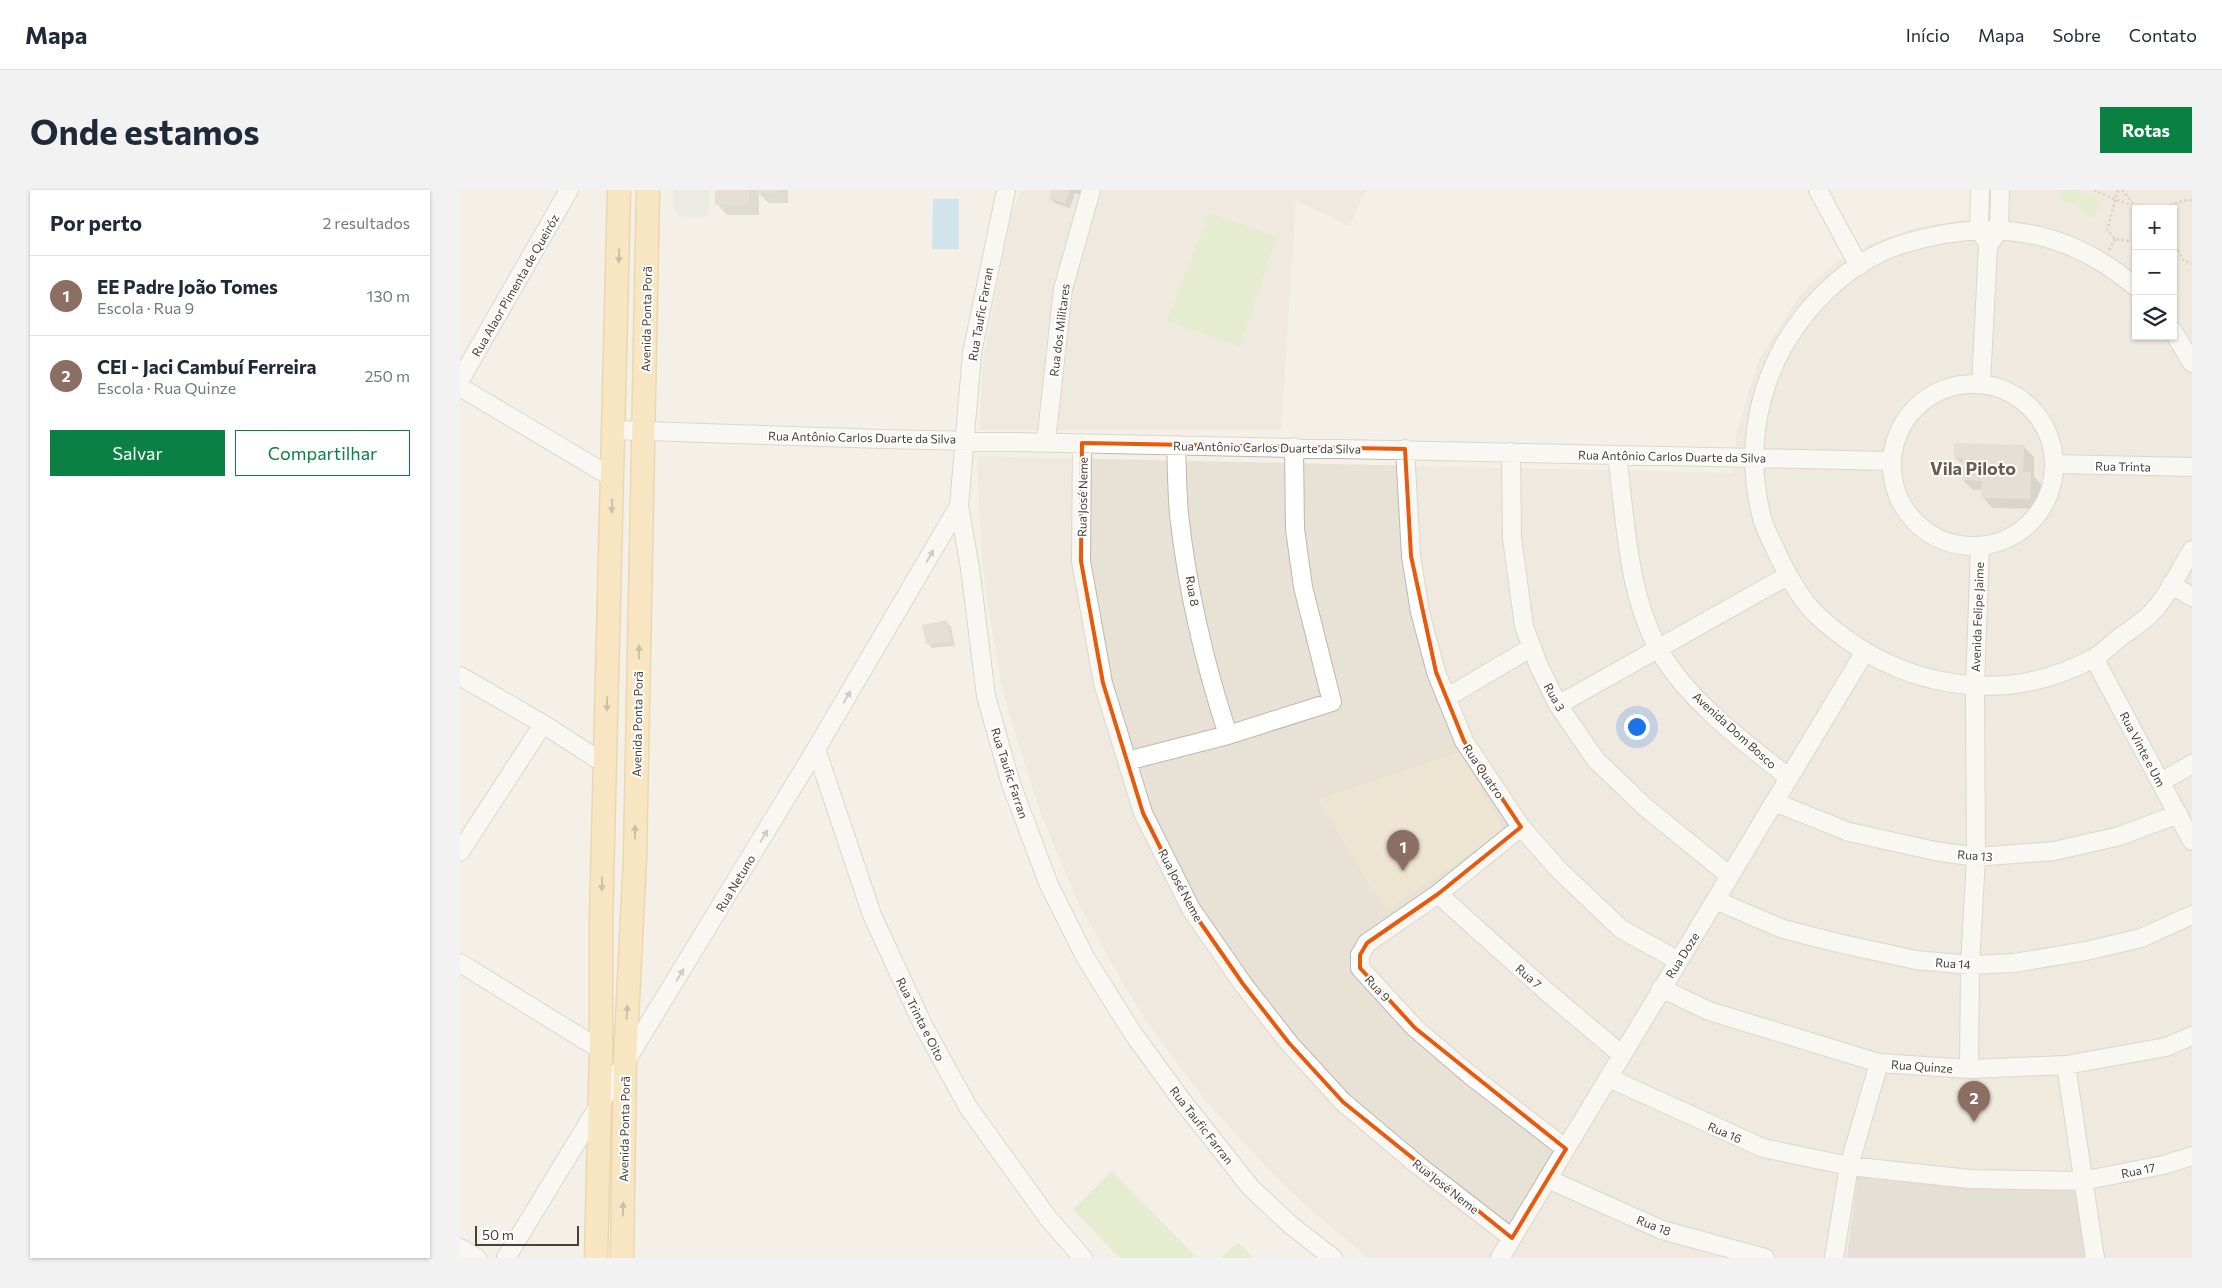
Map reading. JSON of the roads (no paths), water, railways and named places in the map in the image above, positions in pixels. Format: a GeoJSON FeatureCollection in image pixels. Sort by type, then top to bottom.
{"type":"FeatureCollection","features":[{"type":"Feature","properties":{"kind":"main road","name":"Avenida Ponta Porã"},"geometry":{"type":"LineString","coordinates":[[596,1258],[601,1050],[602,857],[619,190]]}},
{"type":"Feature","properties":{"kind":"main road","name":"Avenida Ponta Porã"},"geometry":{"type":"LineString","coordinates":[[622,1258],[625,1060],[635,858],[648,190]]}},
{"type":"Feature","properties":{"kind":"main road"},"geometry":{"type":"LineString","coordinates":[[619,222],[648,224]]}},
{"type":"Feature","properties":{"kind":"main road"},"geometry":{"type":"LineString","coordinates":[[602,857],[635,858]]}},
{"type":"Feature","properties":{"kind":"street","name":"Rua Alaor Pimenta de Queiróz"},"geometry":{"type":"LineString","coordinates":[[460,380],[569,190]]}},
{"type":"Feature","properties":{"kind":"street","name":"Rua Taufic Farran"},"geometry":{"type":"LineString","coordinates":[[1006,190],[972,354],[959,506],[970,568],[986,696],[1011,784],[1053,893],[1085,957],[1121,1016],[1180,1098],[1251,1188],[1292,1226],[1333,1258]]}},
{"type":"Feature","properties":{"kind":"street","name":"Rua dos Militares"},"geometry":{"type":"LineString","coordinates":[[1046,442],[1063,289],[1091,190]]}},
{"type":"Feature","properties":{"kind":"street"},"geometry":{"type":"LineString","coordinates":[[1818,190],[1859,266]]}},
{"type":"Feature","properties":{"kind":"street"},"geometry":{"type":"LineString","coordinates":[[1980,190],[1979,229],[1988,246],[1981,384]]}},
{"type":"Feature","properties":{"kind":"street"},"geometry":{"type":"LineString","coordinates":[[1988,246],[1999,230],[2000,190]]}},
{"type":"Feature","properties":{"kind":"street"},"geometry":{"type":"LineString","coordinates":[[2132,284],[2102,262],[2052,240],[1999,230],[1979,229],[1937,234],[1896,246],[1859,266],[1823,294],[1793,329],[1771,369],[1758,413],[1753,458],[1761,516],[1787,576],[1818,617],[1864,653],[1917,677],[1975,687],[2016,684],[2056,674],[2094,658],[2155,609],[2192,550]]}},
{"type":"Feature","properties":{"kind":"street"},"geometry":{"type":"LineString","coordinates":[[2177,337],[2191,359]]}},
{"type":"Feature","properties":{"kind":"street"},"geometry":{"type":"LineString","coordinates":[[1981,384],[2004,390],[2024,402],[2040,419],[2051,441],[2055,464],[2052,488],[2036,516],[2025,528],[2004,541],[1980,547],[1952,544],[1926,533],[1906,513],[1894,488],[1891,461],[1897,435],[1910,413],[1930,396],[1946,389],[1955,386],[1981,384]]}},
{"type":"Feature","properties":{"kind":"street"},"geometry":{"type":"LineString","coordinates":[[460,387],[613,478]]}},
{"type":"Feature","properties":{"kind":"street","name":"Rua Antônio Carlos Duarte da Silva"},"geometry":{"type":"LineString","coordinates":[[614,430],[1082,443],[1891,461]]}},
{"type":"Feature","properties":{"kind":"street","name":"Rua José Neme"},"geometry":{"type":"LineString","coordinates":[[1082,443],[1081,561],[1103,683],[1143,813],[1191,909],[1243,984],[1289,1043],[1343,1102],[1419,1166],[1512,1238]]}},
{"type":"Feature","properties":{"kind":"street","name":"Rua 8"},"geometry":{"type":"LineString","coordinates":[[1176,445],[1179,514],[1203,652],[1228,735]]}},
{"type":"Feature","properties":{"kind":"street"},"geometry":{"type":"LineString","coordinates":[[1127,761],[1228,735],[1332,702],[1303,588],[1295,529],[1294,447]]}},
{"type":"Feature","properties":{"kind":"street","name":"Rua Quatro"},"geometry":{"type":"LineString","coordinates":[[1405,449],[1411,556],[1420,612],[1436,672],[1464,741],[1521,827],[1559,870],[1621,928],[1679,961]]}},
{"type":"Feature","properties":{"kind":"street","name":"Rua 3"},"geometry":{"type":"LineString","coordinates":[[1511,452],[1512,538],[1524,626],[1558,705],[1596,760],[1645,807],[1730,876]]}},
{"type":"Feature","properties":{"kind":"street","name":"Avenida Dom Bosco"},"geometry":{"type":"LineString","coordinates":[[1617,455],[1633,574],[1646,621],[1665,660],[1695,696],[1788,778]]}},
{"type":"Feature","properties":{"kind":"street","name":"Rua Trinta"},"geometry":{"type":"LineString","coordinates":[[2055,464],[2192,467]]}},
{"type":"Feature","properties":{"kind":"street","name":"Rua Netuno"},"geometry":{"type":"LineString","coordinates":[[506,1258],[816,749],[959,506]]}},
{"type":"Feature","properties":{"kind":"street","name":"Avenida Felipe Jaime"},"geometry":{"type":"LineString","coordinates":[[1969,1069],[1970,965],[1976,857],[1975,687],[1980,547]]}},
{"type":"Feature","properties":{"kind":"street"},"geometry":{"type":"LineString","coordinates":[[1558,705],[1787,576]]}},
{"type":"Feature","properties":{"kind":"street"},"geometry":{"type":"LineString","coordinates":[[2171,584],[2192,597]]}},
{"type":"Feature","properties":{"kind":"street"},"geometry":{"type":"LineString","coordinates":[[1446,698],[1532,648]]}},
{"type":"Feature","properties":{"kind":"street","name":"Rua Doze"},"geometry":{"type":"LineString","coordinates":[[1500,1258],[1864,653]]}},
{"type":"Feature","properties":{"kind":"street","name":"Rua Vinte e Um"},"geometry":{"type":"LineString","coordinates":[[2094,658],[2192,841]]}},
{"type":"Feature","properties":{"kind":"street"},"geometry":{"type":"LineString","coordinates":[[460,676],[543,724],[605,764]]}},
{"type":"Feature","properties":{"kind":"street"},"geometry":{"type":"LineString","coordinates":[[460,852],[543,724]]}},
{"type":"Feature","properties":{"kind":"street","name":"Rua Trinta e Oito"},"geometry":{"type":"LineString","coordinates":[[816,749],[872,915],[923,1025],[968,1107],[1048,1218],[1083,1258]]}},
{"type":"Feature","properties":{"kind":"street"},"geometry":{"type":"LineString","coordinates":[[2161,782],[2192,764]]}},
{"type":"Feature","properties":{"kind":"street","name":"Rua 13"},"geometry":{"type":"LineString","coordinates":[[1774,802],[1850,832],[1935,851],[1976,857],[2054,851],[2120,836],[2178,814]]}},
{"type":"Feature","properties":{"kind":"street","name":"Rua 9"},"geometry":{"type":"LineString","coordinates":[[1521,827],[1438,894],[1367,943],[1360,955],[1360,968],[1415,1028],[1470,1075],[1566,1149]]}},
{"type":"Feature","properties":{"kind":"street","name":"Rua 7"},"geometry":{"type":"LineString","coordinates":[[1438,894],[1546,992],[1622,1055]]}},
{"type":"Feature","properties":{"kind":"street","name":"Rua 14"},"geometry":{"type":"LineString","coordinates":[[1716,900],[1783,929],[1838,944],[1916,960],[1970,965],[2014,963],[2086,951],[2141,938],[2192,915]]}},
{"type":"Feature","properties":{"kind":"street"},"geometry":{"type":"LineString","coordinates":[[460,963],[601,1050]]}},
{"type":"Feature","properties":{"kind":"street","name":"Rua Quinze"},"geometry":{"type":"LineString","coordinates":[[1662,988],[1709,1011],[1879,1063],[1969,1069],[2066,1065],[2166,1047],[2192,1036]]}},
{"type":"Feature","properties":{"kind":"street"},"geometry":{"type":"LineString","coordinates":[[1834,1258],[1849,1166],[1879,1063]]}},
{"type":"Feature","properties":{"kind":"street"},"geometry":{"type":"LineString","coordinates":[[2066,1065],[2095,1258]]}},
{"type":"Feature","properties":{"kind":"street","name":"Rua 16"},"geometry":{"type":"LineString","coordinates":[[1609,1078],[1762,1148],[1849,1166],[1970,1179],[2082,1180]]}},
{"type":"Feature","properties":{"kind":"street","name":"Rua 17"},"geometry":{"type":"LineString","coordinates":[[2082,1180],[2163,1165],[2192,1156]]}},
{"type":"Feature","properties":{"kind":"street","name":"Rua 18"},"geometry":{"type":"LineString","coordinates":[[1548,1179],[1662,1230],[1765,1258]]}},
{"type":"Feature","properties":{"kind":"street"},"geometry":{"type":"LineString","coordinates":[[460,1248],[477,1258]]}},
{"type":"Feature","properties":{"kind":"water"},"geometry":{"type":"Polygon","coordinates":[[[933,199],[959,199],[959,249],[932,249],[933,199]]]}},
{"type":"Feature","properties":{"kind":"place","name":"EE Padre João Tomes"},"geometry":{"type":"Point","coordinates":[1403,871]}},
{"type":"Feature","properties":{"kind":"place","name":"CEI - Jaci Cambuí Ferreira"},"geometry":{"type":"Point","coordinates":[1974,1122]}},
{"type":"Feature","properties":{"kind":"district","name":"Vila Piloto"},"geometry":{"type":"Point","coordinates":[1973,468]}}]}
